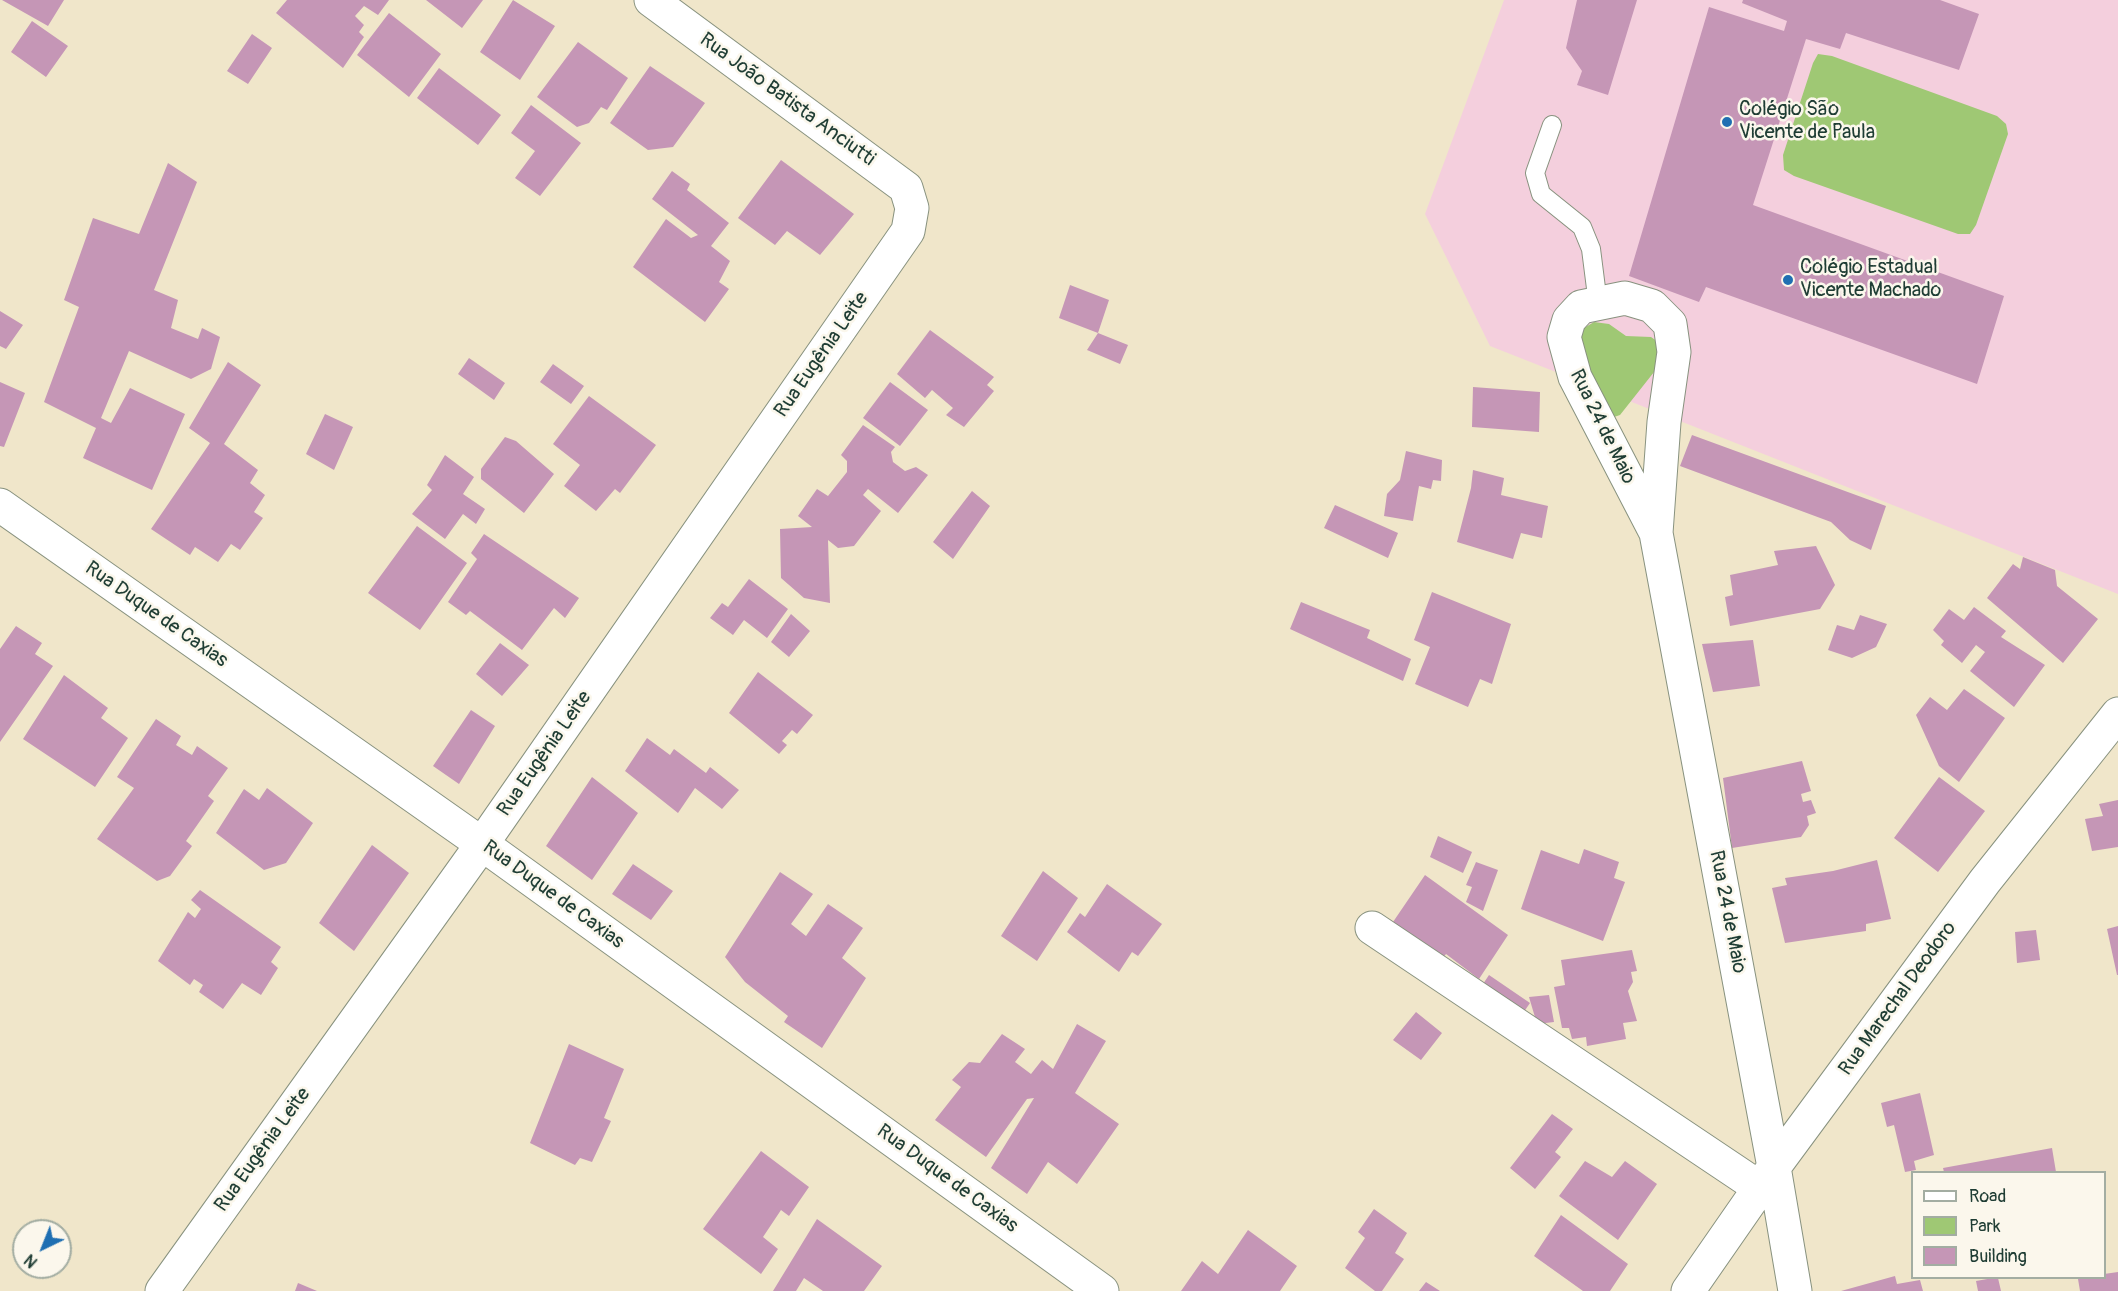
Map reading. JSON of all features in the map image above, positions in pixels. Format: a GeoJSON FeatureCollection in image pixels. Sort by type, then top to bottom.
{"type":"FeatureCollection","features":[{"type":"Feature","properties":{"kind":"street","name":"Rua João Batista Anciutti"},"geometry":{"type":"LineString","coordinates":[[651,0],[906,188],[912,208]]}},
{"type":"Feature","properties":{"kind":"street","name":"Rua Eugênia Leite"},"geometry":{"type":"LineString","coordinates":[[162,1291],[482,844],[908,231],[912,208]]}},
{"type":"Feature","properties":{"kind":"street","name":"Rua 24 de Maio"},"geometry":{"type":"LineString","coordinates":[[1656,533],[1575,377],[1564,337],[1569,320],[1581,307],[1625,298],[1652,306],[1670,324],[1674,352],[1664,422],[1656,533],[1767,1177],[1795,1291]]}},
{"type":"Feature","properties":{"kind":"street","name":"Rua Duque de Caxias"},"geometry":{"type":"LineString","coordinates":[[0,505],[482,844],[1102,1291]]}},
{"type":"Feature","properties":{"kind":"street","name":"Rua Marechal Deodoro"},"geometry":{"type":"LineString","coordinates":[[1688,1291],[1767,1177],[1985,881],[2118,714]]}},
{"type":"Feature","properties":{"kind":"street"},"geometry":{"type":"LineString","coordinates":[[1372,928],[1767,1177]]}},
{"type":"Feature","properties":{"kind":"lane"},"geometry":{"type":"LineString","coordinates":[[1552,125],[1535,173],[1540,194],[1582,227],[1591,249],[1598,304]]}},
{"type":"Feature","properties":{"kind":"shaded area","name":"Colégio Estadual Vicente Machado"},"geometry":{"type":"Polygon","coordinates":[[[1504,0],[2118,0],[2118,594],[1490,346],[1425,214],[1504,0]]]}},
{"type":"Feature","properties":{"kind":"green space"},"geometry":{"type":"Polygon","coordinates":[[[1818,54],[1832,56],[1997,116],[2006,124],[2008,134],[1976,225],[1970,234],[1958,234],[1794,176],[1784,170],[1783,155],[1818,54]]]}},
{"type":"Feature","properties":{"kind":"green space"},"geometry":{"type":"Polygon","coordinates":[[[1594,322],[1609,324],[1626,336],[1651,337],[1661,344],[1658,367],[1620,415],[1611,418],[1574,339],[1584,328],[1594,322]]]}},
{"type":"Feature","properties":{"kind":"building"},"geometry":{"type":"Polygon","coordinates":[[[2,0],[64,0],[48,26],[2,0]]]}},
{"type":"Feature","properties":{"kind":"building"},"geometry":{"type":"Polygon","coordinates":[[[287,0],[389,0],[378,15],[364,6],[355,16],[364,25],[359,32],[364,37],[343,68],[276,13],[287,0]]]}},
{"type":"Feature","properties":{"kind":"building"},"geometry":{"type":"Polygon","coordinates":[[[426,0],[483,0],[462,28],[426,0]]]}},
{"type":"Feature","properties":{"kind":"building"},"geometry":{"type":"Polygon","coordinates":[[[513,0],[555,26],[520,80],[480,52],[513,0]]]}},
{"type":"Feature","properties":{"kind":"building"},"geometry":{"type":"Polygon","coordinates":[[[1577,0],[1637,0],[1608,95],[1577,85],[1582,71],[1566,48],[1577,0]]]}},
{"type":"Feature","properties":{"kind":"building","name":"Colégio São Vicente de Paula"},"geometry":{"type":"Polygon","coordinates":[[[1743,0],[1940,0],[1979,14],[1959,70],[1846,33],[1840,49],[1806,39],[1753,205],[2004,296],[1977,384],[1706,287],[1699,302],[1629,276],[1709,7],[1784,31],[1787,21],[1742,3],[1743,0]]]}},
{"type":"Feature","properties":{"kind":"building"},"geometry":{"type":"Polygon","coordinates":[[[389,13],[441,54],[409,97],[357,55],[389,13]]]}},
{"type":"Feature","properties":{"kind":"building"},"geometry":{"type":"Polygon","coordinates":[[[32,21],[68,46],[46,77],[11,52],[32,21]]]}},
{"type":"Feature","properties":{"kind":"building"},"geometry":{"type":"Polygon","coordinates":[[[252,34],[272,48],[248,84],[227,71],[252,34]]]}},
{"type":"Feature","properties":{"kind":"building"},"geometry":{"type":"Polygon","coordinates":[[[578,42],[628,78],[607,110],[601,107],[589,123],[577,127],[537,97],[578,42]]]}},
{"type":"Feature","properties":{"kind":"building"},"geometry":{"type":"Polygon","coordinates":[[[650,66],[705,103],[673,147],[648,150],[610,123],[650,66]]]}},
{"type":"Feature","properties":{"kind":"building"},"geometry":{"type":"Polygon","coordinates":[[[439,68],[501,115],[478,145],[417,98],[439,68]]]}},
{"type":"Feature","properties":{"kind":"building"},"geometry":{"type":"Polygon","coordinates":[[[531,105],[581,143],[540,196],[515,178],[535,151],[511,133],[531,105]]]}},
{"type":"Feature","properties":{"kind":"building"},"geometry":{"type":"Polygon","coordinates":[[[781,160],[854,214],[820,255],[787,231],[775,245],[738,218],[781,160]]]}},
{"type":"Feature","properties":{"kind":"building"},"geometry":{"type":"Polygon","coordinates":[[[168,163],[197,182],[154,290],[178,300],[171,328],[198,339],[202,328],[220,337],[211,369],[191,379],[129,351],[101,418],[111,423],[130,388],[185,414],[152,490],[83,458],[96,428],[44,402],[79,307],[64,300],[93,218],[139,234],[168,163]]]}},
{"type":"Feature","properties":{"kind":"building"},"geometry":{"type":"Polygon","coordinates":[[[672,171],[690,184],[687,190],[729,223],[711,246],[730,261],[719,282],[729,289],[705,322],[633,267],[666,219],[691,238],[698,235],[652,199],[672,171]]]}},
{"type":"Feature","properties":{"kind":"building"},"geometry":{"type":"Polygon","coordinates":[[[1070,285],[1109,300],[1098,333],[1059,318],[1070,285]]]}},
{"type":"Feature","properties":{"kind":"building"},"geometry":{"type":"Polygon","coordinates":[[[0,311],[23,325],[6,349],[0,346],[0,311]]]}},
{"type":"Feature","properties":{"kind":"building"},"geometry":{"type":"Polygon","coordinates":[[[930,330],[994,377],[987,385],[994,391],[964,427],[946,415],[953,408],[932,390],[925,398],[897,374],[930,330]]]}},
{"type":"Feature","properties":{"kind":"building"},"geometry":{"type":"Polygon","coordinates":[[[1098,333],[1128,345],[1120,364],[1087,350],[1098,333]]]}},
{"type":"Feature","properties":{"kind":"building"},"geometry":{"type":"Polygon","coordinates":[[[469,358],[505,383],[494,400],[458,374],[469,358]]]}},
{"type":"Feature","properties":{"kind":"building"},"geometry":{"type":"Polygon","coordinates":[[[228,362],[261,385],[224,444],[258,470],[250,483],[265,495],[254,512],[263,518],[240,550],[231,544],[218,562],[195,547],[190,555],[151,529],[210,443],[189,428],[228,362]]]}},
{"type":"Feature","properties":{"kind":"building"},"geometry":{"type":"Polygon","coordinates":[[[553,364],[584,386],[571,404],[540,382],[553,364]]]}},
{"type":"Feature","properties":{"kind":"building"},"geometry":{"type":"Polygon","coordinates":[[[0,382],[25,393],[4,447],[0,446],[0,382]]]}},
{"type":"Feature","properties":{"kind":"building"},"geometry":{"type":"Polygon","coordinates":[[[890,382],[928,410],[900,446],[863,418],[890,382]]]}},
{"type":"Feature","properties":{"kind":"building"},"geometry":{"type":"Polygon","coordinates":[[[1473,387],[1540,392],[1539,432],[1472,427],[1473,387]]]}},
{"type":"Feature","properties":{"kind":"building"},"geometry":{"type":"Polygon","coordinates":[[[589,396],[656,445],[620,493],[615,489],[596,511],[564,486],[580,465],[553,444],[589,396]]]}},
{"type":"Feature","properties":{"kind":"building"},"geometry":{"type":"Polygon","coordinates":[[[325,414],[353,427],[334,470],[306,454],[325,414]]]}},
{"type":"Feature","properties":{"kind":"building"},"geometry":{"type":"Polygon","coordinates":[[[863,425],[895,447],[891,452],[893,462],[905,471],[916,467],[928,475],[898,513],[868,489],[863,495],[881,511],[854,546],[838,548],[828,540],[830,603],[804,598],[781,578],[780,529],[812,527],[798,516],[817,489],[828,496],[847,472],[847,461],[841,455],[863,425]]]}},
{"type":"Feature","properties":{"kind":"building"},"geometry":{"type":"Polygon","coordinates":[[[1692,435],[1886,506],[1871,550],[1850,540],[1831,522],[1680,466],[1692,435]]]}},
{"type":"Feature","properties":{"kind":"building"},"geometry":{"type":"Polygon","coordinates":[[[505,437],[516,441],[554,474],[524,513],[481,479],[481,469],[505,437]]]}},
{"type":"Feature","properties":{"kind":"building"},"geometry":{"type":"Polygon","coordinates":[[[1406,451],[1442,460],[1441,481],[1433,480],[1431,489],[1419,486],[1413,521],[1384,516],[1387,494],[1400,480],[1406,451]]]}},
{"type":"Feature","properties":{"kind":"building"},"geometry":{"type":"Polygon","coordinates":[[[445,455],[474,477],[463,494],[485,509],[476,524],[463,514],[445,539],[412,514],[432,490],[427,485],[445,455]]]}},
{"type":"Feature","properties":{"kind":"building"},"geometry":{"type":"Polygon","coordinates":[[[1473,470],[1504,478],[1501,495],[1548,506],[1542,538],[1521,533],[1513,559],[1457,542],[1471,488],[1473,470]]]}},
{"type":"Feature","properties":{"kind":"building"},"geometry":{"type":"Polygon","coordinates":[[[972,491],[990,506],[953,559],[933,542],[972,491]]]}},
{"type":"Feature","properties":{"kind":"building"},"geometry":{"type":"Polygon","coordinates":[[[1335,505],[1398,533],[1388,558],[1324,528],[1335,505]]]}},
{"type":"Feature","properties":{"kind":"building"},"geometry":{"type":"Polygon","coordinates":[[[417,526],[467,563],[420,630],[368,593],[417,526]]]}},
{"type":"Feature","properties":{"kind":"building"},"geometry":{"type":"Polygon","coordinates":[[[484,534],[579,598],[565,618],[554,608],[522,650],[470,611],[466,615],[448,602],[477,559],[471,553],[484,534]]]}},
{"type":"Feature","properties":{"kind":"building"},"geometry":{"type":"Polygon","coordinates":[[[1816,546],[1835,585],[1820,609],[1730,626],[1725,597],[1733,595],[1730,575],[1778,565],[1774,551],[1816,546]]]}},
{"type":"Feature","properties":{"kind":"building"},"geometry":{"type":"Polygon","coordinates":[[[2023,557],[2055,570],[2057,586],[2098,619],[2063,663],[1987,598],[2013,564],[2020,569],[2023,557]]]}},
{"type":"Feature","properties":{"kind":"building"},"geometry":{"type":"Polygon","coordinates":[[[749,579],[788,609],[767,638],[744,620],[733,635],[710,618],[722,603],[728,607],[749,579]]]}},
{"type":"Feature","properties":{"kind":"building"},"geometry":{"type":"Polygon","coordinates":[[[1432,592],[1511,624],[1492,684],[1480,679],[1468,707],[1415,684],[1430,647],[1414,640],[1432,592]]]}},
{"type":"Feature","properties":{"kind":"building"},"geometry":{"type":"Polygon","coordinates":[[[1301,602],[1370,630],[1367,638],[1411,659],[1403,681],[1290,629],[1301,602]]]}},
{"type":"Feature","properties":{"kind":"building"},"geometry":{"type":"Polygon","coordinates":[[[1974,607],[2006,631],[2001,637],[2045,665],[2014,707],[1970,671],[1985,652],[1976,645],[1962,663],[1941,645],[1944,641],[1933,630],[1949,609],[1964,620],[1974,607]]]}},
{"type":"Feature","properties":{"kind":"building"},"geometry":{"type":"Polygon","coordinates":[[[791,614],[810,631],[789,657],[771,642],[791,614]]]}},
{"type":"Feature","properties":{"kind":"building"},"geometry":{"type":"Polygon","coordinates":[[[1860,615],[1887,624],[1876,647],[1852,658],[1828,650],[1837,625],[1854,630],[1860,615]]]}},
{"type":"Feature","properties":{"kind":"building"},"geometry":{"type":"Polygon","coordinates":[[[16,626],[42,643],[35,654],[53,666],[0,742],[0,649],[16,626]]]}},
{"type":"Feature","properties":{"kind":"building"},"geometry":{"type":"Polygon","coordinates":[[[1753,640],[1760,686],[1713,692],[1702,644],[1753,640]]]}},
{"type":"Feature","properties":{"kind":"building"},"geometry":{"type":"Polygon","coordinates":[[[500,643],[529,665],[502,696],[476,674],[500,643]]]}},
{"type":"Feature","properties":{"kind":"building"},"geometry":{"type":"Polygon","coordinates":[[[758,672],[813,715],[797,734],[792,730],[782,741],[787,745],[779,754],[729,713],[758,672]]]}},
{"type":"Feature","properties":{"kind":"building"},"geometry":{"type":"Polygon","coordinates":[[[64,675],[108,708],[101,718],[128,738],[95,787],[23,739],[64,675]]]}},
{"type":"Feature","properties":{"kind":"building"},"geometry":{"type":"Polygon","coordinates":[[[1964,689],[2005,718],[1959,782],[1939,766],[1916,715],[1930,697],[1947,710],[1964,689]]]}},
{"type":"Feature","properties":{"kind":"building"},"geometry":{"type":"Polygon","coordinates":[[[471,710],[495,726],[459,784],[433,766],[471,710]]]}},
{"type":"Feature","properties":{"kind":"building"},"geometry":{"type":"Polygon","coordinates":[[[156,719],[181,736],[176,745],[192,755],[197,746],[228,768],[208,796],[214,801],[186,841],[192,846],[170,876],[157,881],[97,839],[134,788],[117,777],[156,719]]]}},
{"type":"Feature","properties":{"kind":"building"},"geometry":{"type":"Polygon","coordinates":[[[647,738],[670,755],[674,749],[706,773],[710,767],[739,790],[722,809],[695,788],[678,813],[625,771],[647,738]]]}},
{"type":"Feature","properties":{"kind":"building"},"geometry":{"type":"Polygon","coordinates":[[[1802,761],[1811,791],[1801,794],[1803,802],[1811,800],[1816,813],[1807,816],[1809,825],[1801,837],[1732,848],[1723,778],[1802,761]]]}},
{"type":"Feature","properties":{"kind":"building"},"geometry":{"type":"Polygon","coordinates":[[[592,777],[638,813],[592,880],[546,846],[592,777]]]}},
{"type":"Feature","properties":{"kind":"building"},"geometry":{"type":"Polygon","coordinates":[[[1939,777],[1985,811],[1938,872],[1894,838],[1939,777]]]}},
{"type":"Feature","properties":{"kind":"building"},"geometry":{"type":"Polygon","coordinates":[[[267,788],[313,823],[286,863],[264,870],[216,833],[244,789],[259,800],[267,788]]]}},
{"type":"Feature","properties":{"kind":"building"},"geometry":{"type":"Polygon","coordinates":[[[2118,800],[2118,847],[2092,851],[2085,819],[2103,816],[2099,804],[2118,800]]]}},
{"type":"Feature","properties":{"kind":"building"},"geometry":{"type":"Polygon","coordinates":[[[1438,836],[1472,852],[1463,873],[1430,857],[1438,836]]]}},
{"type":"Feature","properties":{"kind":"building"},"geometry":{"type":"Polygon","coordinates":[[[372,845],[409,873],[354,951],[319,923],[372,845]]]}},
{"type":"Feature","properties":{"kind":"building"},"geometry":{"type":"Polygon","coordinates":[[[1584,849],[1619,862],[1614,878],[1625,882],[1603,941],[1521,909],[1541,850],[1579,864],[1584,849]]]}},
{"type":"Feature","properties":{"kind":"building"},"geometry":{"type":"Polygon","coordinates":[[[1877,860],[1891,919],[1866,924],[1866,931],[1785,943],[1772,888],[1787,885],[1785,878],[1833,871],[1877,860]]]}},
{"type":"Feature","properties":{"kind":"building"},"geometry":{"type":"Polygon","coordinates":[[[1476,862],[1498,870],[1483,911],[1466,902],[1472,887],[1466,885],[1476,862]]]}},
{"type":"Feature","properties":{"kind":"building"},"geometry":{"type":"Polygon","coordinates":[[[633,864],[673,891],[651,920],[612,894],[633,864]]]}},
{"type":"Feature","properties":{"kind":"building"},"geometry":{"type":"Polygon","coordinates":[[[1043,871],[1078,898],[1037,961],[1001,936],[1043,871]]]}},
{"type":"Feature","properties":{"kind":"building"},"geometry":{"type":"Polygon","coordinates":[[[780,872],[813,894],[791,924],[806,936],[828,904],[863,928],[842,958],[866,978],[822,1048],[784,1022],[788,1016],[745,982],[725,957],[780,872]]]}},
{"type":"Feature","properties":{"kind":"building"},"geometry":{"type":"Polygon","coordinates":[[[1425,875],[1508,935],[1479,979],[1446,954],[1442,959],[1393,922],[1425,875]]]}},
{"type":"Feature","properties":{"kind":"building"},"geometry":{"type":"Polygon","coordinates":[[[1107,884],[1162,924],[1138,956],[1132,952],[1119,972],[1067,932],[1080,913],[1085,917],[1107,884]]]}},
{"type":"Feature","properties":{"kind":"building"},"geometry":{"type":"Polygon","coordinates":[[[200,890],[281,947],[271,962],[278,968],[261,995],[242,983],[223,1009],[199,992],[203,985],[194,979],[190,985],[158,961],[188,912],[195,918],[201,909],[191,900],[200,890]]]}},
{"type":"Feature","properties":{"kind":"building"},"geometry":{"type":"Polygon","coordinates":[[[2118,926],[2118,975],[2117,975],[2107,929],[2118,926]]]}},
{"type":"Feature","properties":{"kind":"building"},"geometry":{"type":"Polygon","coordinates":[[[2036,930],[2040,960],[2017,963],[2015,932],[2036,930]]]}},
{"type":"Feature","properties":{"kind":"building"},"geometry":{"type":"Polygon","coordinates":[[[1632,950],[1637,971],[1631,972],[1633,982],[1628,991],[1637,1021],[1623,1023],[1626,1039],[1587,1046],[1586,1037],[1572,1039],[1569,1028],[1562,1028],[1554,987],[1565,985],[1561,960],[1632,950]]]}},
{"type":"Feature","properties":{"kind":"building"},"geometry":{"type":"Polygon","coordinates":[[[1489,975],[1530,1003],[1519,1019],[1479,990],[1489,975]]]}},
{"type":"Feature","properties":{"kind":"building"},"geometry":{"type":"Polygon","coordinates":[[[1549,995],[1554,1022],[1537,1024],[1529,997],[1549,995]]]}},
{"type":"Feature","properties":{"kind":"building"},"geometry":{"type":"Polygon","coordinates":[[[1416,1012],[1442,1033],[1421,1060],[1393,1040],[1416,1012]]]}},
{"type":"Feature","properties":{"kind":"building"},"geometry":{"type":"Polygon","coordinates":[[[1077,1024],[1106,1041],[1075,1093],[1119,1124],[1077,1184],[1048,1162],[1027,1194],[991,1168],[1034,1098],[1027,1099],[986,1157],[935,1120],[961,1087],[952,1080],[969,1062],[980,1063],[1002,1034],[1025,1049],[1015,1062],[1031,1074],[1042,1060],[1053,1069],[1077,1024]]]}},
{"type":"Feature","properties":{"kind":"building"},"geometry":{"type":"Polygon","coordinates":[[[569,1044],[624,1069],[604,1118],[611,1121],[592,1162],[580,1158],[575,1165],[530,1143],[569,1044]]]}},
{"type":"Feature","properties":{"kind":"building"},"geometry":{"type":"Polygon","coordinates":[[[1920,1093],[1934,1155],[1914,1161],[1916,1170],[1905,1172],[1894,1125],[1887,1127],[1881,1103],[1920,1093]]]}},
{"type":"Feature","properties":{"kind":"building"},"geometry":{"type":"Polygon","coordinates":[[[1552,1114],[1573,1129],[1555,1152],[1561,1157],[1535,1189],[1510,1168],[1552,1114]]]}},
{"type":"Feature","properties":{"kind":"building"},"geometry":{"type":"Polygon","coordinates":[[[2052,1148],[2056,1171],[1944,1171],[1943,1168],[2052,1148]]]}},
{"type":"Feature","properties":{"kind":"building"},"geometry":{"type":"Polygon","coordinates":[[[761,1151],[809,1187],[789,1216],[781,1210],[763,1237],[778,1249],[761,1274],[703,1229],[761,1151]]]}},
{"type":"Feature","properties":{"kind":"building"},"geometry":{"type":"Polygon","coordinates":[[[1585,1161],[1612,1177],[1625,1161],[1657,1184],[1618,1240],[1559,1196],[1585,1161]]]}},
{"type":"Feature","properties":{"kind":"building"},"geometry":{"type":"Polygon","coordinates":[[[1374,1209],[1407,1233],[1395,1253],[1404,1259],[1382,1291],[1375,1291],[1345,1268],[1365,1238],[1358,1232],[1374,1209]]]}},
{"type":"Feature","properties":{"kind":"building"},"geometry":{"type":"Polygon","coordinates":[[[1561,1215],[1628,1264],[1610,1291],[1583,1291],[1534,1256],[1561,1215]]]}},
{"type":"Feature","properties":{"kind":"building"},"geometry":{"type":"Polygon","coordinates":[[[817,1219],[882,1266],[864,1291],[823,1291],[804,1278],[796,1291],[773,1291],[817,1219]]]}},
{"type":"Feature","properties":{"kind":"building"},"geometry":{"type":"Polygon","coordinates":[[[1248,1230],[1297,1266],[1280,1291],[1181,1291],[1202,1261],[1218,1274],[1248,1230]]]}},
{"type":"Feature","properties":{"kind":"building"},"geometry":{"type":"Polygon","coordinates":[[[2118,1272],[2118,1291],[2080,1291],[2078,1279],[2106,1279],[2106,1274],[2118,1272]]]}},
{"type":"Feature","properties":{"kind":"building"},"geometry":{"type":"Polygon","coordinates":[[[1895,1276],[1897,1284],[1920,1280],[1923,1291],[1841,1291],[1895,1276]]]}},
{"type":"Feature","properties":{"kind":"building"},"geometry":{"type":"Polygon","coordinates":[[[1998,1279],[2001,1291],[1978,1291],[1976,1281],[1998,1279]]]}},
{"type":"Feature","properties":{"kind":"building"},"geometry":{"type":"Polygon","coordinates":[[[1426,1282],[1440,1291],[1419,1291],[1426,1282]]]}},
{"type":"Feature","properties":{"kind":"building"},"geometry":{"type":"Polygon","coordinates":[[[298,1283],[317,1291],[295,1291],[298,1283]]]}},
{"type":"Feature","properties":{"kind":"place","name":"Colégio São Vicente de Paula"},"geometry":{"type":"Point","coordinates":[1727,122]}},
{"type":"Feature","properties":{"kind":"place","name":"Colégio Estadual Vicente Machado"},"geometry":{"type":"Point","coordinates":[1788,280]}}]}
